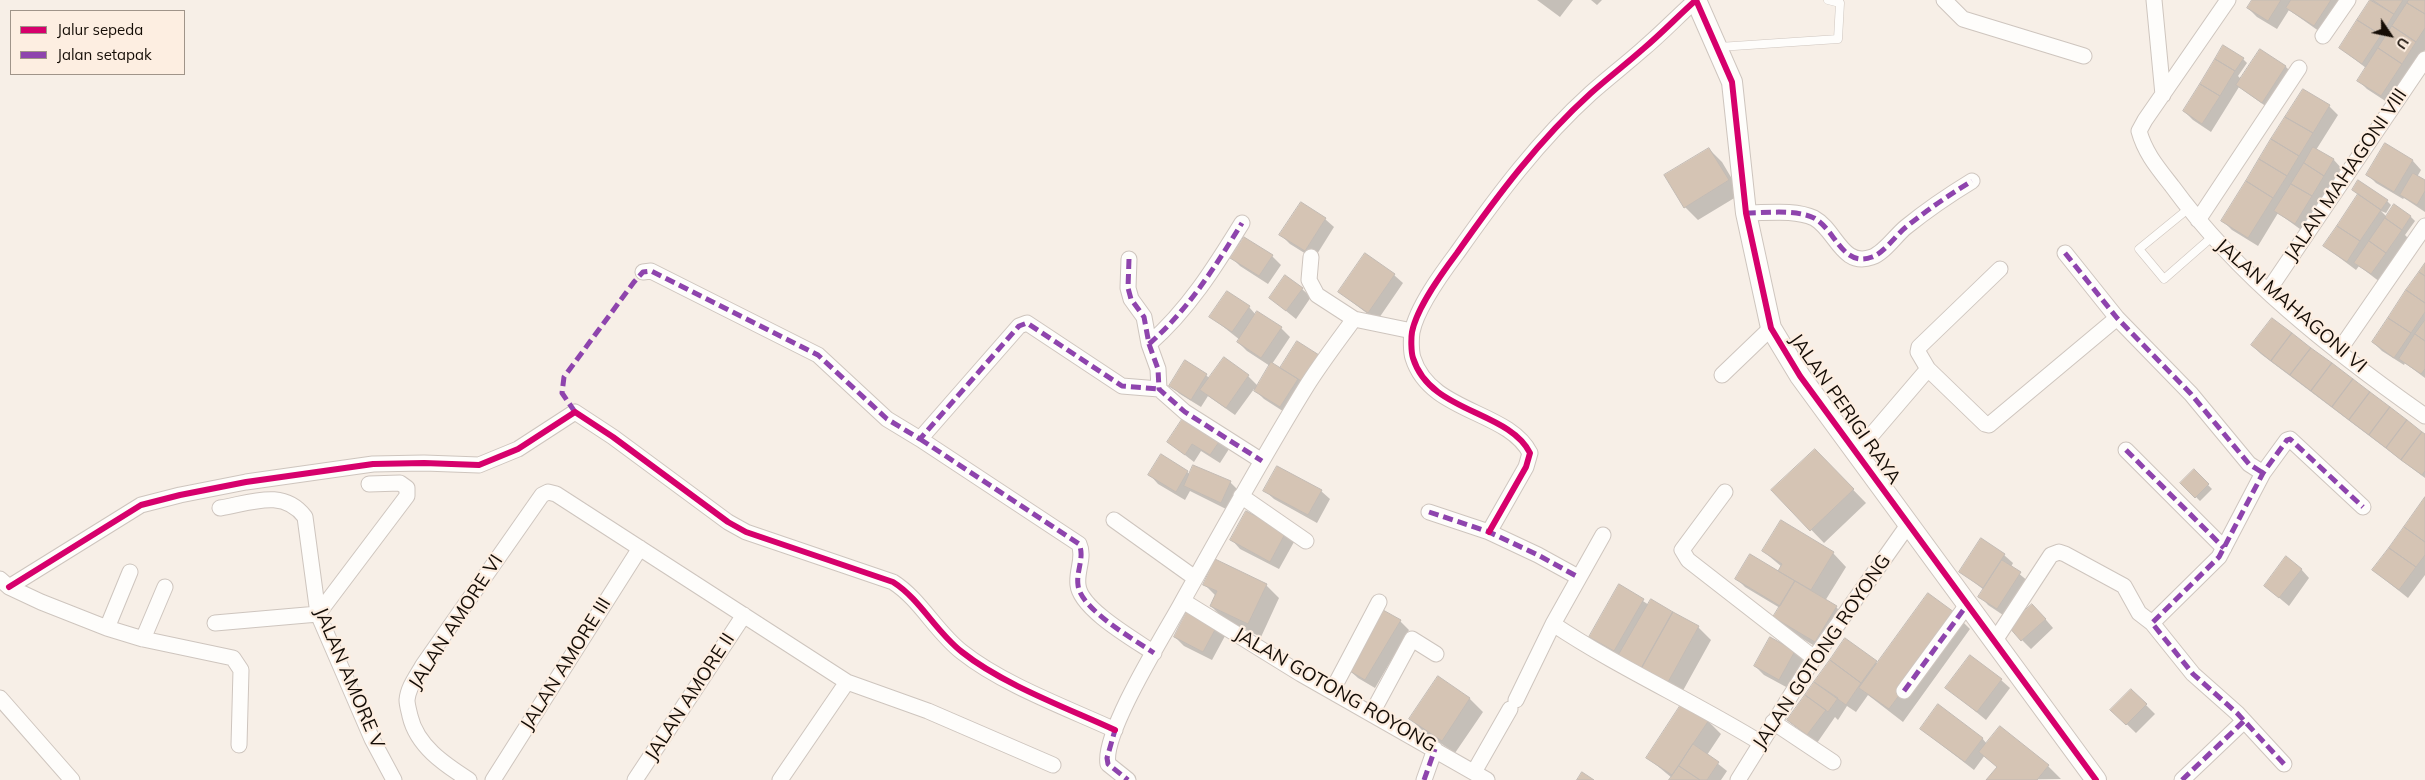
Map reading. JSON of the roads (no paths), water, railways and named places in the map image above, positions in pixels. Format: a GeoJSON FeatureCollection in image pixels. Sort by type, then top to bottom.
{"type":"FeatureCollection","features":[{"type":"Feature","properties":{"kind":"street","name":"JALAN PERIGI RAYA"},"geometry":{"type":"LineString","coordinates":[[1696,0],[1732,82],[1746,213],[1772,328],[1800,376],[1857,452],[1908,526],[2096,780]]}},
{"type":"Feature","properties":{"kind":"street"},"geometry":{"type":"LineString","coordinates":[[1489,532],[1526,467],[1530,453],[1526,444],[1498,424],[1458,406],[1425,381],[1413,357],[1412,331],[1432,288],[1487,210],[1536,150],[1591,93],[1645,48],[1696,0]]}},
{"type":"Feature","properties":{"kind":"street"},"geometry":{"type":"LineString","coordinates":[[1944,0],[1963,19],[2084,56]]}},
{"type":"Feature","properties":{"kind":"street"},"geometry":{"type":"LineString","coordinates":[[2154,0],[2163,95]]}},
{"type":"Feature","properties":{"kind":"street"},"geometry":{"type":"LineString","coordinates":[[2163,95],[2228,0]]}},
{"type":"Feature","properties":{"kind":"street"},"geometry":{"type":"LineString","coordinates":[[2323,36],[2348,0]]}},
{"type":"Feature","properties":{"kind":"street","name":"JALAN MAHAGONI VIII"},"geometry":{"type":"LineString","coordinates":[[2268,291],[2425,59]]}},
{"type":"Feature","properties":{"kind":"street"},"geometry":{"type":"LineString","coordinates":[[2198,220],[2299,68]]}},
{"type":"Feature","properties":{"kind":"street","name":"JALAN MAHAGONI VI"},"geometry":{"type":"LineString","coordinates":[[2163,95],[2139,131],[2144,148],[2188,208],[2212,237],[2268,291],[2338,352],[2422,409]]}},
{"type":"Feature","properties":{"kind":"street"},"geometry":{"type":"LineString","coordinates":[[1746,213],[1800,213],[1816,219],[1832,233],[1845,253],[1858,260],[1874,257],[1906,227],[1972,181]]}},
{"type":"Feature","properties":{"kind":"street"},"geometry":{"type":"LineString","coordinates":[[1149,344],[1172,325],[1211,274],[1242,222]]}},
{"type":"Feature","properties":{"kind":"street"},"geometry":{"type":"LineString","coordinates":[[2338,352],[2425,226]]}},
{"type":"Feature","properties":{"kind":"street"},"geometry":{"type":"LineString","coordinates":[[2065,253],[2117,318],[2191,394],[2249,464],[2263,473]]}},
{"type":"Feature","properties":{"kind":"street"},"geometry":{"type":"LineString","coordinates":[[1312,257],[1309,280],[1317,295],[1354,319],[1412,331]]}},
{"type":"Feature","properties":{"kind":"street"},"geometry":{"type":"LineString","coordinates":[[1129,259],[1128,288],[1131,300],[1144,317],[1149,344],[1158,369],[1159,389]]}},
{"type":"Feature","properties":{"kind":"street"},"geometry":{"type":"LineString","coordinates":[[2000,268],[1919,347],[1919,357],[1928,369],[1984,424],[1989,425],[2117,318]]}},
{"type":"Feature","properties":{"kind":"street"},"geometry":{"type":"LineString","coordinates":[[643,272],[651,271],[818,355],[887,419],[1079,544],[1082,550],[1078,586],[1082,596],[1097,613],[1154,653]]}},
{"type":"Feature","properties":{"kind":"street"},"geometry":{"type":"LineString","coordinates":[[1128,780],[1108,764],[1107,758],[1115,730],[1194,578],[1241,496],[1307,385],[1354,319]]}},
{"type":"Feature","properties":{"kind":"street"},"geometry":{"type":"LineString","coordinates":[[920,439],[1019,326],[1026,323],[1122,386],[1159,389],[1185,412],[1262,461]]}},
{"type":"Feature","properties":{"kind":"street"},"geometry":{"type":"LineString","coordinates":[[1722,375],[1772,328]]}},
{"type":"Feature","properties":{"kind":"street"},"geometry":{"type":"LineString","coordinates":[[1857,452],[1928,369]]}},
{"type":"Feature","properties":{"kind":"street"},"geometry":{"type":"LineString","coordinates":[[4,583],[141,505],[246,482],[373,464],[478,465],[518,450],[575,412],[613,437],[728,522],[762,539],[893,582],[904,589],[938,631],[981,666],[1115,730]]}},
{"type":"Feature","properties":{"kind":"street"},"geometry":{"type":"LineString","coordinates":[[2152,624],[2219,557],[2263,473],[2284,442],[2290,440],[2363,507]]}},
{"type":"Feature","properties":{"kind":"street"},"geometry":{"type":"LineString","coordinates":[[2126,450],[2224,548]]}},
{"type":"Feature","properties":{"kind":"street"},"geometry":{"type":"LineString","coordinates":[[215,623],[318,614],[407,496],[407,488],[400,483],[368,484]]}},
{"type":"Feature","properties":{"kind":"street","name":"JALAN AMORE VI"},"geometry":{"type":"LineString","coordinates":[[469,780],[436,757],[420,741],[407,702],[412,684],[542,495],[548,492],[556,494],[640,548]]}},
{"type":"Feature","properties":{"kind":"street"},"geometry":{"type":"LineString","coordinates":[[1725,492],[1682,550],[1688,560],[1814,658]]}},
{"type":"Feature","properties":{"kind":"street"},"geometry":{"type":"LineString","coordinates":[[1241,496],[1306,541]]}},
{"type":"Feature","properties":{"kind":"street","name":"JALAN AMORE V"},"geometry":{"type":"LineString","coordinates":[[220,508],[277,499],[287,501],[298,507],[305,517],[318,614],[372,739],[394,780]]}},
{"type":"Feature","properties":{"kind":"street"},"geometry":{"type":"LineString","coordinates":[[1429,512],[1489,532],[1538,555],[1578,577]]}},
{"type":"Feature","properties":{"kind":"street"},"geometry":{"type":"LineString","coordinates":[[1114,520],[1194,578]]}},
{"type":"Feature","properties":{"kind":"street","name":"JALAN GOTONG ROYONG"},"geometry":{"type":"LineString","coordinates":[[1738,780],[1814,658],[1908,526]]}},
{"type":"Feature","properties":{"kind":"street"},"geometry":{"type":"LineString","coordinates":[[1474,772],[1513,704],[1553,624],[1602,535]]}},
{"type":"Feature","properties":{"kind":"street"},"geometry":{"type":"LineString","coordinates":[[640,548],[847,682],[928,711],[1053,765]]}},
{"type":"Feature","properties":{"kind":"street","name":"JALAN AMORE III"},"geometry":{"type":"LineString","coordinates":[[492,780],[640,548]]}},
{"type":"Feature","properties":{"kind":"street"},"geometry":{"type":"LineString","coordinates":[[1994,642],[2051,555],[2059,552],[2124,586],[2139,613],[2152,624],[2193,674],[2244,721],[2284,764]]}},
{"type":"Feature","properties":{"kind":"street"},"geometry":{"type":"LineString","coordinates":[[107,628],[130,572]]}},
{"type":"Feature","properties":{"kind":"street"},"geometry":{"type":"LineString","coordinates":[[4,583],[107,628],[196,652],[227,655],[238,662],[241,670],[239,745]]}},
{"type":"Feature","properties":{"kind":"street"},"geometry":{"type":"LineString","coordinates":[[143,639],[165,587]]}},
{"type":"Feature","properties":{"kind":"street","name":"JALAN GOTONG ROYONG"},"geometry":{"type":"LineString","coordinates":[[1183,601],[1332,691],[1487,780]]}},
{"type":"Feature","properties":{"kind":"street"},"geometry":{"type":"LineString","coordinates":[[1332,691],[1379,602]]}},
{"type":"Feature","properties":{"kind":"street"},"geometry":{"type":"LineString","coordinates":[[1904,691],[1967,605]]}},
{"type":"Feature","properties":{"kind":"street","name":"JALAN AMORE II"},"geometry":{"type":"LineString","coordinates":[[636,780],[744,615]]}},
{"type":"Feature","properties":{"kind":"street"},"geometry":{"type":"LineString","coordinates":[[1553,624],[1584,645],[1714,714],[1761,743]]}},
{"type":"Feature","properties":{"kind":"street"},"geometry":{"type":"LineString","coordinates":[[1372,713],[1412,639],[1436,654]]}},
{"type":"Feature","properties":{"kind":"street"},"geometry":{"type":"LineString","coordinates":[[780,780],[847,682]]}},
{"type":"Feature","properties":{"kind":"street"},"geometry":{"type":"LineString","coordinates":[[0,698],[72,780]]}},
{"type":"Feature","properties":{"kind":"street"},"geometry":{"type":"LineString","coordinates":[[2182,780],[2244,721]]}},
{"type":"Feature","properties":{"kind":"street"},"geometry":{"type":"LineString","coordinates":[[1773,722],[1833,762]]}},
{"type":"Feature","properties":{"kind":"street"},"geometry":{"type":"LineString","coordinates":[[1424,780],[1435,749]]}},
{"type":"Feature","properties":{"kind":"lane"},"geometry":{"type":"LineString","coordinates":[[1717,47],[1838,39],[1840,4],[1828,0]]}},
{"type":"Feature","properties":{"kind":"lane"},"geometry":{"type":"LineString","coordinates":[[2188,208],[2139,249],[2164,279],[2212,237]]}}]}
